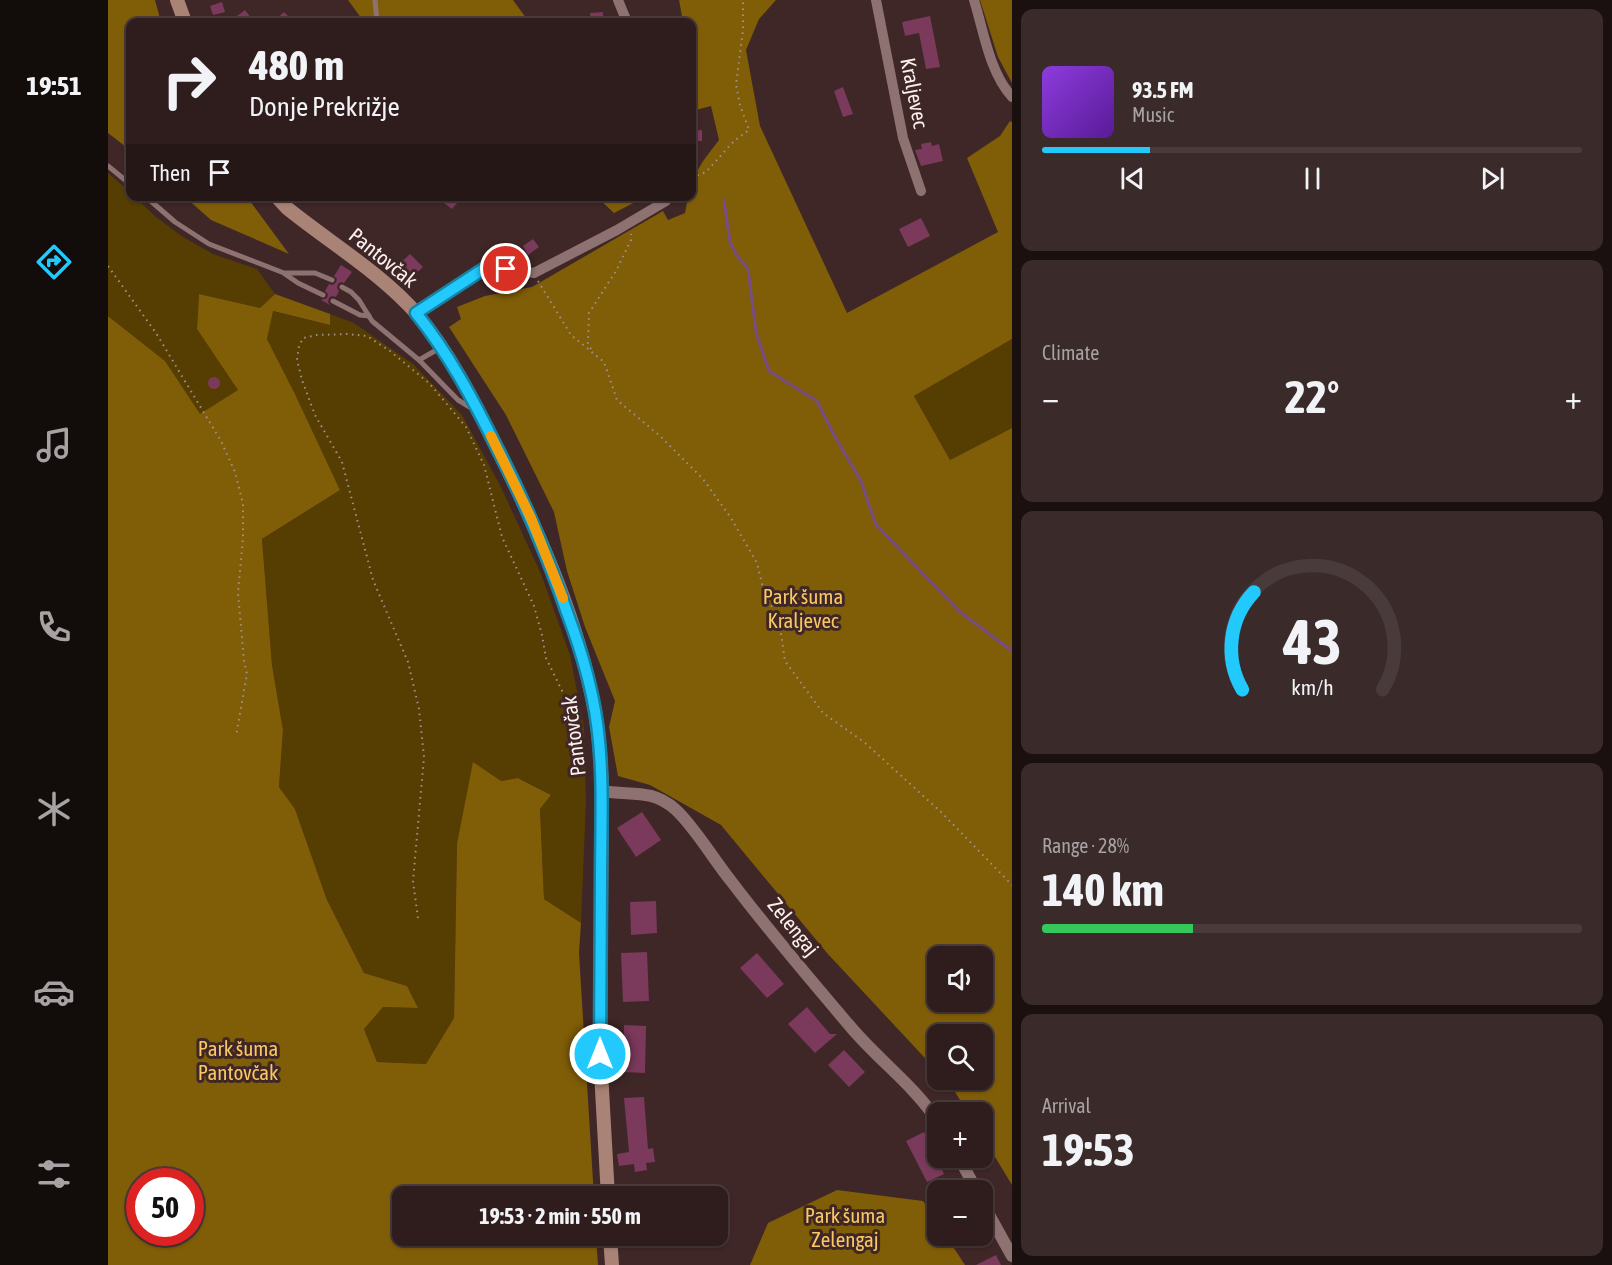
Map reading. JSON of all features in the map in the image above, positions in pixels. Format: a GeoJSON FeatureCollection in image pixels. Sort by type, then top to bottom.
{"type":"FeatureCollection","features":[{"type":"Feature","properties":{"kind":"main road"},"geometry":{"type":"LineString","coordinates":[[177,0],[184,18]]}},
{"type":"Feature","properties":{"kind":"main road","name":"Pantovčak"},"geometry":{"type":"LineString","coordinates":[[281,201],[309,226],[368,269],[396,293],[416,313],[442,348],[479,412],[535,528],[578,641],[597,722],[602,791],[600,1054],[607,1186]]}},
{"type":"Feature","properties":{"kind":"main road"},"geometry":{"type":"LineString","coordinates":[[611,1246],[612,1265]]}},
{"type":"Feature","properties":{"kind":"street"},"geometry":{"type":"LineString","coordinates":[[618,0],[625,18]]}},
{"type":"Feature","properties":{"kind":"street","name":"Kraljevec"},"geometry":{"type":"LineString","coordinates":[[876,0],[903,138],[921,192]]}},
{"type":"Feature","properties":{"kind":"street"},"geometry":{"type":"LineString","coordinates":[[974,0],[991,60],[1012,97]]}},
{"type":"Feature","properties":{"kind":"street"},"geometry":{"type":"LineString","coordinates":[[416,313],[491,264],[506,269],[534,273],[666,201]]}},
{"type":"Feature","properties":{"kind":"street","name":"Zelengaj"},"geometry":{"type":"LineString","coordinates":[[602,791],[648,794],[675,809],[732,883],[851,1028],[927,1106]]}},
{"type":"Feature","properties":{"kind":"street"},"geometry":{"type":"LineString","coordinates":[[993,1222],[1012,1256]]}},
{"type":"Feature","properties":{"kind":"lane"},"geometry":{"type":"LineString","coordinates":[[375,0],[377,18]]}},
{"type":"Feature","properties":{"kind":"lane"},"geometry":{"type":"LineString","coordinates":[[108,166],[126,181]]}},
{"type":"Feature","properties":{"kind":"lane"},"geometry":{"type":"LineString","coordinates":[[151,201],[175,222],[209,244],[284,273],[298,283],[323,295]]}},
{"type":"Feature","properties":{"kind":"lane"},"geometry":{"type":"LineString","coordinates":[[284,273],[315,273],[332,280]]}},
{"type":"Feature","properties":{"kind":"lane"},"geometry":{"type":"LineString","coordinates":[[342,286],[359,300],[380,328],[419,360],[458,400],[479,412]]}},
{"type":"Feature","properties":{"kind":"lane"},"geometry":{"type":"LineString","coordinates":[[333,301],[360,315],[369,316]]}},
{"type":"Feature","properties":{"kind":"lane"},"geometry":{"type":"LineString","coordinates":[[419,360],[442,348]]}},
{"type":"Feature","properties":{"kind":"path"},"geometry":{"type":"LineString","coordinates":[[696,176],[706,172],[734,141],[749,130],[736,85],[743,30],[743,0]]}},
{"type":"Feature","properties":{"kind":"path"},"geometry":{"type":"LineString","coordinates":[[592,352],[588,343],[589,314],[616,271],[631,240],[630,222]]}},
{"type":"Feature","properties":{"kind":"path"},"geometry":{"type":"LineString","coordinates":[[108,266],[156,333],[222,441],[235,472],[243,504],[243,538],[237,594],[247,674],[236,736]]}},
{"type":"Feature","properties":{"kind":"path"},"geometry":{"type":"LineString","coordinates":[[534,273],[571,335],[604,362],[617,400],[660,436],[703,480],[731,518],[758,563],[764,592],[779,620],[785,661],[824,713],[864,742],[942,813],[1012,885]]}},
{"type":"Feature","properties":{"kind":"path"},"geometry":{"type":"LineString","coordinates":[[418,918],[412,880],[424,757],[419,708],[408,662],[373,580],[342,462],[315,415],[302,380],[297,360],[303,338],[347,334],[367,336],[390,351],[430,384],[466,427],[484,465],[502,537],[534,606],[546,658],[565,697],[573,726],[573,749]]}},
{"type":"Feature","properties":{"kind":"shaded area"},"geometry":{"type":"Polygon","coordinates":[[[108,173],[126,189],[126,201],[139,201],[183,237],[213,254],[257,269],[275,294],[260,308],[199,294],[197,329],[239,390],[199,415],[165,361],[108,316],[108,173]]]}},
{"type":"Feature","properties":{"kind":"shaded area"},"geometry":{"type":"Polygon","coordinates":[[[272,311],[330,325],[330,314],[354,323],[413,364],[462,415],[500,485],[541,574],[570,655],[584,727],[586,802],[581,923],[544,899],[540,809],[551,795],[519,778],[501,781],[457,844],[454,1018],[426,1064],[377,1062],[364,1029],[382,1007],[418,1008],[407,986],[364,973],[327,900],[295,809],[279,787],[283,730],[272,665],[262,539],[340,490],[267,339],[272,311]]]}},
{"type":"Feature","properties":{"kind":"shaded area"},"geometry":{"type":"Polygon","coordinates":[[[1012,339],[1012,428],[950,460],[914,396],[1012,339]]]}},
{"type":"Feature","properties":{"kind":"green space"},"geometry":{"type":"Polygon","coordinates":[[[108,0],[155,0],[160,18],[126,18],[126,147],[108,133],[108,0]]]}},
{"type":"Feature","properties":{"kind":"green space"},"geometry":{"type":"Polygon","coordinates":[[[348,0],[513,0],[526,18],[361,18],[348,0]]]}},
{"type":"Feature","properties":{"kind":"green space","name":"Park šuma Kraljevec"},"geometry":{"type":"Polygon","coordinates":[[[679,0],[776,0],[759,19],[746,50],[760,126],[847,313],[998,232],[967,158],[1000,136],[1010,121],[1012,122],[1012,339],[914,396],[950,460],[1012,428],[1012,1185],[993,1154],[993,1102],[961,1102],[954,1090],[993,1090],[993,1024],[927,1024],[927,1060],[827,953],[721,825],[650,785],[618,776],[609,727],[615,701],[585,627],[567,571],[554,512],[506,415],[449,327],[461,319],[457,307],[485,296],[532,287],[663,211],[668,220],[685,213],[687,201],[696,201],[697,172],[719,140],[711,106],[696,110],[696,18],[682,18],[679,0]]]}},
{"type":"Feature","properties":{"kind":"green space"},"geometry":{"type":"Polygon","coordinates":[[[980,0],[1012,0],[1012,83],[998,57],[980,0]]]}},
{"type":"Feature","properties":{"kind":"green space"},"geometry":{"type":"Polygon","coordinates":[[[190,201],[250,201],[289,254],[211,220],[190,201]]]}},
{"type":"Feature","properties":{"kind":"green space"},"geometry":{"type":"Polygon","coordinates":[[[601,201],[637,201],[614,213],[601,201]]]}},
{"type":"Feature","properties":{"kind":"green space","name":"Park šuma Pantovčak"},"geometry":{"type":"Polygon","coordinates":[[[199,294],[260,308],[275,294],[330,314],[330,325],[273,311],[267,339],[340,490],[262,539],[272,665],[283,730],[279,787],[295,809],[327,900],[364,973],[407,986],[418,1008],[383,1007],[364,1029],[377,1062],[426,1064],[454,1018],[457,844],[473,762],[501,781],[518,778],[551,795],[540,809],[544,899],[581,923],[579,953],[593,1186],[392,1186],[392,1246],[597,1246],[598,1265],[108,1265],[108,316],[165,361],[200,414],[238,390],[197,329],[199,294]]]}},
{"type":"Feature","properties":{"kind":"green space","name":"Park šuma Zelengaj"},"geometry":{"type":"Polygon","coordinates":[[[837,1190],[923,1201],[927,1207],[927,1246],[953,1246],[965,1265],[750,1265],[768,1223],[837,1190]]]}},
{"type":"Feature","properties":{"kind":"building"},"geometry":{"type":"Polygon","coordinates":[[[222,2],[225,12],[213,15],[210,6],[222,2]]]}},
{"type":"Feature","properties":{"kind":"building"},"geometry":{"type":"Polygon","coordinates":[[[245,10],[251,18],[234,18],[245,10]]]}},
{"type":"Feature","properties":{"kind":"building"},"geometry":{"type":"Polygon","coordinates":[[[284,12],[290,18],[277,18],[284,12]]]}},
{"type":"Feature","properties":{"kind":"building"},"geometry":{"type":"Polygon","coordinates":[[[603,12],[603,18],[591,18],[590,13],[603,12]]]}},
{"type":"Feature","properties":{"kind":"building"},"geometry":{"type":"Polygon","coordinates":[[[930,16],[940,67],[926,69],[919,33],[905,36],[902,22],[930,16]]]}},
{"type":"Feature","properties":{"kind":"building"},"geometry":{"type":"Polygon","coordinates":[[[843,87],[853,114],[843,117],[834,91],[843,87]]]}},
{"type":"Feature","properties":{"kind":"building"},"geometry":{"type":"Polygon","coordinates":[[[702,130],[702,141],[696,141],[696,131],[702,130]]]}},
{"type":"Feature","properties":{"kind":"building"},"geometry":{"type":"Polygon","coordinates":[[[931,142],[932,146],[939,144],[943,161],[921,166],[915,150],[922,149],[921,144],[931,142]]]}},
{"type":"Feature","properties":{"kind":"building"},"geometry":{"type":"Polygon","coordinates":[[[445,201],[459,201],[452,209],[444,203],[445,201]]]}},
{"type":"Feature","properties":{"kind":"building"},"geometry":{"type":"Polygon","coordinates":[[[921,218],[930,236],[908,247],[899,229],[921,218]]]}},
{"type":"Feature","properties":{"kind":"building"},"geometry":{"type":"Polygon","coordinates":[[[533,239],[539,247],[528,255],[523,246],[533,239]]]}},
{"type":"Feature","properties":{"kind":"building"},"geometry":{"type":"Polygon","coordinates":[[[410,254],[423,267],[409,280],[396,267],[410,254]]]}},
{"type":"Feature","properties":{"kind":"building"},"geometry":{"type":"Polygon","coordinates":[[[341,265],[352,272],[344,283],[338,284],[339,291],[336,297],[329,298],[330,305],[321,300],[327,298],[328,294],[325,291],[329,284],[333,285],[336,282],[337,279],[334,276],[341,265]]]}},
{"type":"Feature","properties":{"kind":"building"},"geometry":{"type":"Polygon","coordinates":[[[216,377],[219,378],[219,388],[212,389],[209,388],[208,381],[209,378],[216,377]]]}},
{"type":"Feature","properties":{"kind":"building"},"geometry":{"type":"Polygon","coordinates":[[[642,812],[661,840],[636,857],[617,828],[642,812]]]}},
{"type":"Feature","properties":{"kind":"building"},"geometry":{"type":"Polygon","coordinates":[[[656,901],[657,933],[631,935],[630,902],[656,901]]]}},
{"type":"Feature","properties":{"kind":"building"},"geometry":{"type":"Polygon","coordinates":[[[647,952],[649,1001],[623,1002],[621,953],[647,952]]]}},
{"type":"Feature","properties":{"kind":"building"},"geometry":{"type":"Polygon","coordinates":[[[757,953],[784,984],[767,998],[740,968],[757,953]]]}},
{"type":"Feature","properties":{"kind":"building"},"geometry":{"type":"Polygon","coordinates":[[[807,1007],[830,1034],[837,1034],[815,1053],[788,1024],[807,1007]]]}},
{"type":"Feature","properties":{"kind":"building"},"geometry":{"type":"Polygon","coordinates":[[[624,1025],[646,1026],[645,1073],[623,1072],[624,1025]]]}},
{"type":"Feature","properties":{"kind":"building"},"geometry":{"type":"Polygon","coordinates":[[[844,1050],[865,1072],[849,1087],[828,1065],[844,1050]]]}},
{"type":"Feature","properties":{"kind":"building"},"geometry":{"type":"Polygon","coordinates":[[[644,1097],[648,1149],[653,1148],[655,1162],[646,1163],[647,1170],[635,1172],[634,1164],[619,1166],[617,1154],[629,1152],[624,1098],[644,1097]]]}},
{"type":"Feature","properties":{"kind":"building"},"geometry":{"type":"Polygon","coordinates":[[[924,1132],[927,1138],[927,1168],[941,1168],[944,1174],[927,1180],[927,1182],[906,1141],[924,1132]]]}},
{"type":"Feature","properties":{"kind":"building"},"geometry":{"type":"Polygon","coordinates":[[[996,1255],[1001,1265],[976,1265],[996,1255]]]}},
{"type":"Feature","properties":{"kind":"waterway"},"geometry":{"type":"LineString","coordinates":[[724,200],[730,242],[748,269],[756,332],[769,371],[817,401],[861,481],[876,525],[960,612],[1012,651]]}},
{"type":"Feature","properties":{"kind":"slow traffic"},"geometry":{"type":"LineString","coordinates":[[491,436],[531,518],[563,598]]}},
{"type":"Feature","properties":{"kind":"route"},"geometry":{"type":"LineString","coordinates":[[506,269],[491,264],[416,313],[432,333],[479,412],[531,518],[578,641],[592,693],[599,740],[602,791],[600,1054]]}}]}
